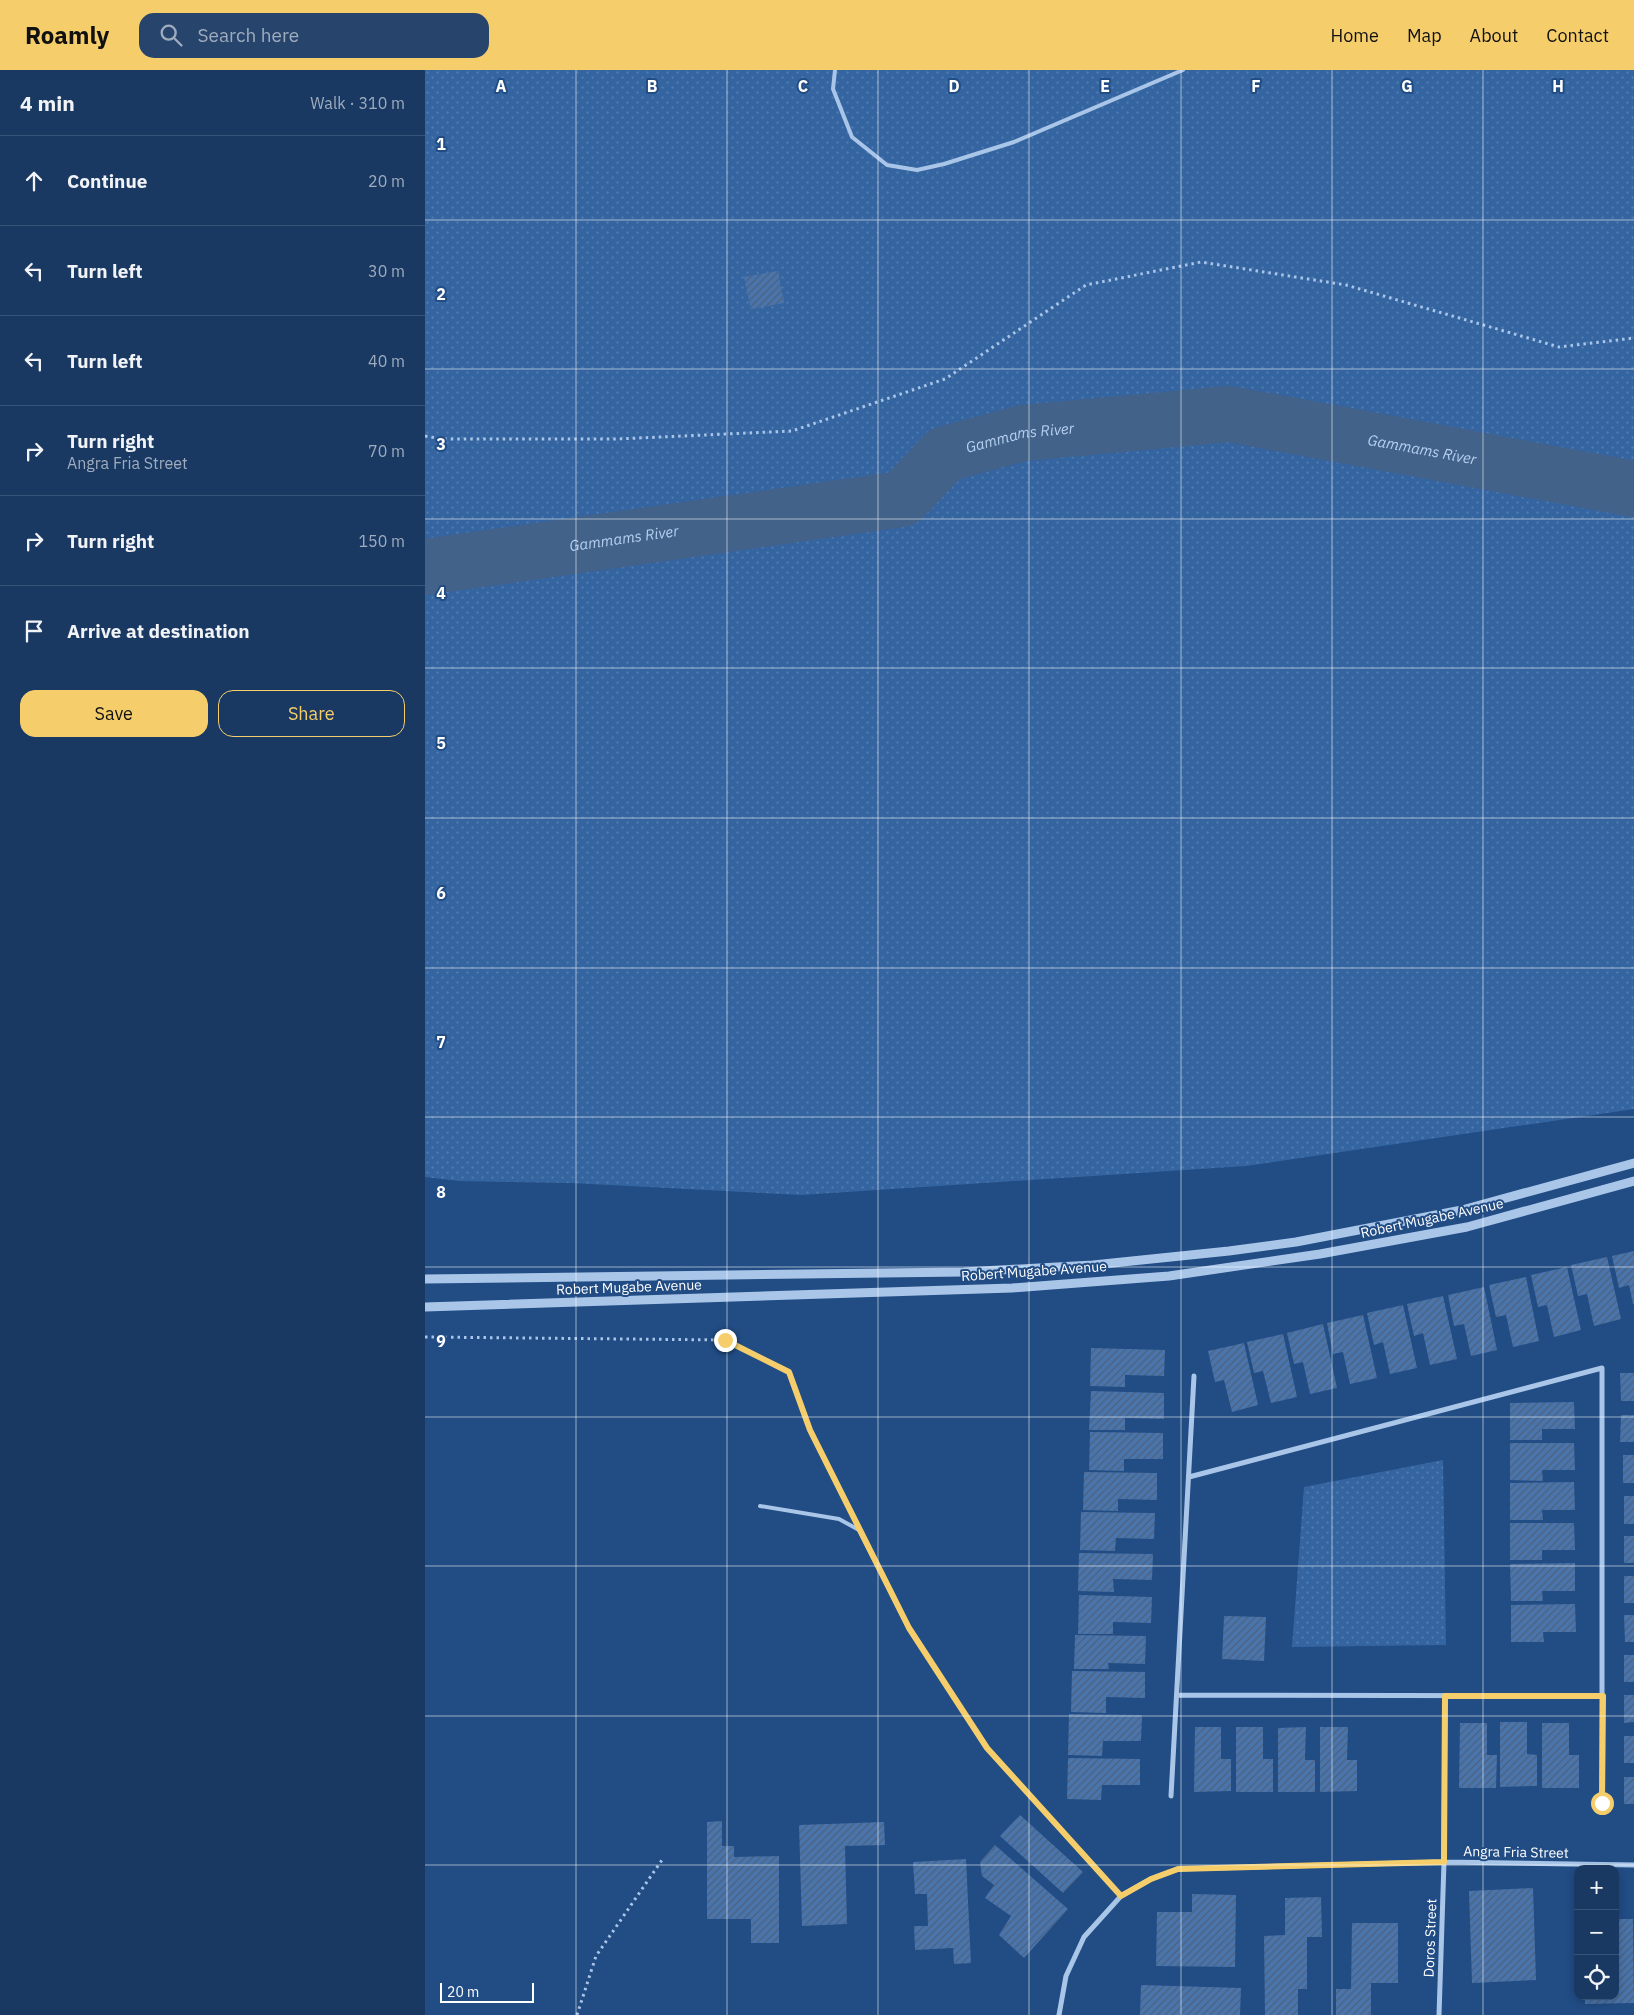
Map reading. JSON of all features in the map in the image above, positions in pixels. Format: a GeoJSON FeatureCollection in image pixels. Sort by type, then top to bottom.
{"type":"FeatureCollection","features":[{"type":"Feature","properties":{"kind":"street","name":"Robert Mugabe Avenue"},"geometry":{"type":"LineString","coordinates":[[425,1279],[964,1272],[1093,1265],[1296,1242],[1462,1210],[1634,1163]]}},
{"type":"Feature","properties":{"kind":"street","name":"Robert Mugabe Avenue"},"geometry":{"type":"LineString","coordinates":[[425,1307],[1012,1288],[1169,1276],[1320,1254],[1467,1227],[1634,1181]]}},
{"type":"Feature","properties":{"kind":"street"},"geometry":{"type":"LineString","coordinates":[[1189,1477],[1602,1368],[1602,1803]]}},
{"type":"Feature","properties":{"kind":"street"},"geometry":{"type":"LineString","coordinates":[[1171,1796],[1194,1376]]}},
{"type":"Feature","properties":{"kind":"street"},"geometry":{"type":"LineString","coordinates":[[1177,1695],[1603,1696]]}},
{"type":"Feature","properties":{"kind":"street","name":"Doros Street"},"geometry":{"type":"LineString","coordinates":[[1439,2015],[1444,1862],[1445,1696]]}},
{"type":"Feature","properties":{"kind":"street","name":"Angra Fria Street"},"geometry":{"type":"LineString","coordinates":[[1059,2015],[1066,1976],[1084,1937],[1121,1896],[1151,1879],[1178,1869],[1444,1862],[1634,1865]]}},
{"type":"Feature","properties":{"kind":"lane"},"geometry":{"type":"LineString","coordinates":[[835,70],[833,89],[852,137],[887,165],[917,170],[944,164],[1014,142],[1183,70]]}},
{"type":"Feature","properties":{"kind":"lane"},"geometry":{"type":"LineString","coordinates":[[761,1506],[839,1519],[859,1530],[909,1628],[987,1748],[1121,1896]]}},
{"type":"Feature","properties":{"kind":"path"},"geometry":{"type":"LineString","coordinates":[[425,436],[442,439],[617,439],[792,431],[945,379],[1086,285],[1201,262],[1346,285],[1559,347],[1634,338]]}},
{"type":"Feature","properties":{"kind":"path"},"geometry":{"type":"LineString","coordinates":[[425,1337],[725,1340],[789,1372],[810,1430],[859,1530]]}},
{"type":"Feature","properties":{"kind":"path"},"geometry":{"type":"LineString","coordinates":[[577,2015],[596,1956],[662,1860]]}},
{"type":"Feature","properties":{"kind":"shaded area"},"geometry":{"type":"Polygon","coordinates":[[[425,70],[1634,70],[1634,1109],[1246,1166],[801,1195],[571,1183],[459,1181],[425,1177],[425,70]]]}},
{"type":"Feature","properties":{"kind":"shaded area"},"geometry":{"type":"Polygon","coordinates":[[[1443,1460],[1446,1645],[1292,1647],[1304,1487],[1443,1460]]]}},
{"type":"Feature","properties":{"kind":"building"},"geometry":{"type":"Polygon","coordinates":[[[778,271],[784,303],[751,309],[744,277],[778,271]]]}},
{"type":"Feature","properties":{"kind":"building"},"geometry":{"type":"Polygon","coordinates":[[[1634,1251],[1633,1304],[1629,1285],[1619,1288],[1612,1256],[1634,1251]]]}},
{"type":"Feature","properties":{"kind":"building"},"geometry":{"type":"Polygon","coordinates":[[[1607,1257],[1621,1319],[1594,1326],[1587,1294],[1578,1296],[1571,1265],[1607,1257]]]}},
{"type":"Feature","properties":{"kind":"building"},"geometry":{"type":"Polygon","coordinates":[[[1567,1267],[1581,1330],[1554,1337],[1547,1305],[1538,1307],[1531,1275],[1567,1267]]]}},
{"type":"Feature","properties":{"kind":"building"},"geometry":{"type":"Polygon","coordinates":[[[1526,1277],[1539,1341],[1513,1347],[1506,1315],[1496,1317],[1489,1285],[1526,1277]]]}},
{"type":"Feature","properties":{"kind":"building"},"geometry":{"type":"Polygon","coordinates":[[[1484,1287],[1497,1350],[1471,1356],[1464,1324],[1454,1326],[1448,1295],[1484,1287]]]}},
{"type":"Feature","properties":{"kind":"building"},"geometry":{"type":"Polygon","coordinates":[[[1443,1296],[1457,1359],[1430,1365],[1423,1333],[1414,1336],[1407,1304],[1443,1296]]]}},
{"type":"Feature","properties":{"kind":"building"},"geometry":{"type":"Polygon","coordinates":[[[1403,1305],[1417,1368],[1390,1374],[1383,1342],[1374,1345],[1367,1313],[1403,1305]]]}},
{"type":"Feature","properties":{"kind":"building"},"geometry":{"type":"Polygon","coordinates":[[[1363,1315],[1377,1378],[1350,1384],[1343,1352],[1333,1354],[1327,1323],[1363,1315]]]}},
{"type":"Feature","properties":{"kind":"building"},"geometry":{"type":"Polygon","coordinates":[[[1323,1324],[1337,1388],[1310,1394],[1303,1362],[1294,1364],[1287,1333],[1323,1324]]]}},
{"type":"Feature","properties":{"kind":"building"},"geometry":{"type":"Polygon","coordinates":[[[1283,1334],[1297,1397],[1271,1403],[1263,1371],[1254,1373],[1247,1342],[1283,1334]]]}},
{"type":"Feature","properties":{"kind":"building"},"geometry":{"type":"Polygon","coordinates":[[[1244,1343],[1258,1405],[1232,1412],[1224,1380],[1215,1382],[1208,1351],[1244,1343]]]}},
{"type":"Feature","properties":{"kind":"building"},"geometry":{"type":"Polygon","coordinates":[[[1091,1348],[1165,1350],[1164,1376],[1125,1375],[1125,1387],[1090,1386],[1091,1348]]]}},
{"type":"Feature","properties":{"kind":"building"},"geometry":{"type":"Polygon","coordinates":[[[1620,1373],[1634,1373],[1634,1401],[1621,1401],[1620,1373]]]}},
{"type":"Feature","properties":{"kind":"building"},"geometry":{"type":"Polygon","coordinates":[[[1091,1391],[1164,1393],[1164,1419],[1125,1418],[1125,1430],[1089,1430],[1091,1391]]]}},
{"type":"Feature","properties":{"kind":"building"},"geometry":{"type":"Polygon","coordinates":[[[1574,1402],[1575,1429],[1542,1429],[1542,1440],[1510,1440],[1510,1403],[1574,1402]]]}},
{"type":"Feature","properties":{"kind":"building"},"geometry":{"type":"Polygon","coordinates":[[[1621,1415],[1634,1415],[1634,1442],[1620,1442],[1621,1415]]]}},
{"type":"Feature","properties":{"kind":"building"},"geometry":{"type":"Polygon","coordinates":[[[1090,1432],[1163,1433],[1163,1459],[1124,1459],[1124,1471],[1089,1470],[1090,1432]]]}},
{"type":"Feature","properties":{"kind":"building"},"geometry":{"type":"Polygon","coordinates":[[[1510,1443],[1574,1443],[1575,1470],[1542,1470],[1543,1481],[1510,1480],[1510,1443]]]}},
{"type":"Feature","properties":{"kind":"building"},"geometry":{"type":"Polygon","coordinates":[[[1623,1455],[1634,1455],[1634,1483],[1623,1483],[1623,1455]]]}},
{"type":"Feature","properties":{"kind":"building"},"geometry":{"type":"Polygon","coordinates":[[[1084,1472],[1157,1473],[1157,1500],[1118,1499],[1118,1511],[1083,1510],[1084,1472]]]}},
{"type":"Feature","properties":{"kind":"building"},"geometry":{"type":"Polygon","coordinates":[[[1574,1482],[1575,1510],[1542,1510],[1543,1520],[1510,1520],[1510,1483],[1574,1482]]]}},
{"type":"Feature","properties":{"kind":"building"},"geometry":{"type":"Polygon","coordinates":[[[1624,1496],[1634,1496],[1634,1524],[1624,1524],[1624,1496]]]}},
{"type":"Feature","properties":{"kind":"building"},"geometry":{"type":"Polygon","coordinates":[[[1081,1512],[1155,1513],[1154,1539],[1116,1538],[1115,1551],[1080,1550],[1081,1512]]]}},
{"type":"Feature","properties":{"kind":"building"},"geometry":{"type":"Polygon","coordinates":[[[1510,1523],[1574,1523],[1575,1550],[1542,1550],[1542,1560],[1510,1560],[1510,1523]]]}},
{"type":"Feature","properties":{"kind":"building"},"geometry":{"type":"Polygon","coordinates":[[[1624,1536],[1634,1536],[1634,1563],[1624,1563],[1624,1536]]]}},
{"type":"Feature","properties":{"kind":"building"},"geometry":{"type":"Polygon","coordinates":[[[1079,1553],[1153,1554],[1152,1580],[1113,1579],[1114,1592],[1078,1591],[1079,1553]]]}},
{"type":"Feature","properties":{"kind":"building"},"geometry":{"type":"Polygon","coordinates":[[[1575,1563],[1575,1591],[1542,1591],[1543,1601],[1511,1601],[1510,1564],[1575,1563]]]}},
{"type":"Feature","properties":{"kind":"building"},"geometry":{"type":"Polygon","coordinates":[[[1624,1576],[1634,1576],[1634,1603],[1624,1603],[1624,1576]]]}},
{"type":"Feature","properties":{"kind":"building"},"geometry":{"type":"Polygon","coordinates":[[[1079,1595],[1152,1597],[1151,1623],[1113,1622],[1113,1634],[1078,1634],[1079,1595]]]}},
{"type":"Feature","properties":{"kind":"building"},"geometry":{"type":"Polygon","coordinates":[[[1575,1604],[1576,1632],[1543,1632],[1544,1642],[1511,1642],[1511,1605],[1575,1604]]]}},
{"type":"Feature","properties":{"kind":"building"},"geometry":{"type":"Polygon","coordinates":[[[1624,1615],[1634,1615],[1634,1642],[1625,1642],[1624,1615]]]}},
{"type":"Feature","properties":{"kind":"building"},"geometry":{"type":"Polygon","coordinates":[[[1224,1616],[1266,1617],[1264,1661],[1222,1659],[1224,1616]]]}},
{"type":"Feature","properties":{"kind":"building"},"geometry":{"type":"Polygon","coordinates":[[[1075,1635],[1146,1636],[1145,1664],[1108,1663],[1109,1669],[1074,1669],[1075,1635]]]}},
{"type":"Feature","properties":{"kind":"building"},"geometry":{"type":"Polygon","coordinates":[[[1624,1655],[1634,1655],[1634,1682],[1624,1682],[1624,1655]]]}},
{"type":"Feature","properties":{"kind":"building"},"geometry":{"type":"Polygon","coordinates":[[[1072,1671],[1145,1672],[1145,1698],[1106,1697],[1106,1713],[1071,1712],[1072,1671]]]}},
{"type":"Feature","properties":{"kind":"building"},"geometry":{"type":"Polygon","coordinates":[[[1624,1695],[1634,1695],[1634,1722],[1624,1723],[1624,1695]]]}},
{"type":"Feature","properties":{"kind":"building"},"geometry":{"type":"Polygon","coordinates":[[[1069,1714],[1142,1715],[1141,1741],[1103,1741],[1102,1756],[1068,1755],[1069,1714]]]}},
{"type":"Feature","properties":{"kind":"building"},"geometry":{"type":"Polygon","coordinates":[[[1500,1722],[1527,1722],[1527,1754],[1537,1755],[1537,1786],[1500,1787],[1500,1722]]]}},
{"type":"Feature","properties":{"kind":"building"},"geometry":{"type":"Polygon","coordinates":[[[1460,1723],[1487,1723],[1487,1755],[1497,1755],[1496,1788],[1459,1788],[1460,1723]]]}},
{"type":"Feature","properties":{"kind":"building"},"geometry":{"type":"Polygon","coordinates":[[[1542,1723],[1569,1723],[1569,1755],[1579,1755],[1579,1788],[1542,1788],[1542,1723]]]}},
{"type":"Feature","properties":{"kind":"building"},"geometry":{"type":"Polygon","coordinates":[[[1195,1727],[1221,1727],[1221,1759],[1231,1759],[1231,1791],[1194,1792],[1195,1727]]]}},
{"type":"Feature","properties":{"kind":"building"},"geometry":{"type":"Polygon","coordinates":[[[1236,1727],[1263,1727],[1263,1759],[1273,1759],[1273,1792],[1236,1792],[1236,1727]]]}},
{"type":"Feature","properties":{"kind":"building"},"geometry":{"type":"Polygon","coordinates":[[[1306,1727],[1305,1760],[1315,1760],[1315,1792],[1278,1792],[1278,1728],[1306,1727]]]}},
{"type":"Feature","properties":{"kind":"building"},"geometry":{"type":"Polygon","coordinates":[[[1320,1727],[1348,1727],[1347,1760],[1357,1760],[1357,1791],[1320,1792],[1320,1727]]]}},
{"type":"Feature","properties":{"kind":"building"},"geometry":{"type":"Polygon","coordinates":[[[1624,1736],[1634,1736],[1634,1763],[1624,1763],[1624,1736]]]}},
{"type":"Feature","properties":{"kind":"building"},"geometry":{"type":"Polygon","coordinates":[[[1068,1758],[1140,1759],[1140,1785],[1102,1785],[1101,1800],[1067,1799],[1068,1758]]]}},
{"type":"Feature","properties":{"kind":"building"},"geometry":{"type":"Polygon","coordinates":[[[1624,1777],[1634,1777],[1634,1804],[1624,1804],[1624,1777]]]}},
{"type":"Feature","properties":{"kind":"building"},"geometry":{"type":"Polygon","coordinates":[[[1020,1815],[1083,1872],[1063,1893],[1000,1836],[1020,1815]]]}},
{"type":"Feature","properties":{"kind":"building"},"geometry":{"type":"Polygon","coordinates":[[[722,1821],[722,1846],[734,1846],[734,1857],[779,1856],[779,1943],[751,1943],[751,1919],[707,1919],[707,1822],[722,1821]]]}},
{"type":"Feature","properties":{"kind":"building"},"geometry":{"type":"Polygon","coordinates":[[[884,1822],[885,1845],[845,1846],[847,1924],[802,1926],[799,1825],[884,1822]]]}},
{"type":"Feature","properties":{"kind":"building"},"geometry":{"type":"Polygon","coordinates":[[[995,1845],[1068,1909],[1024,1958],[999,1935],[1011,1916],[985,1898],[994,1885],[982,1876],[980,1862],[995,1845]]]}},
{"type":"Feature","properties":{"kind":"building"},"geometry":{"type":"Polygon","coordinates":[[[966,1859],[971,1963],[954,1964],[953,1948],[915,1950],[914,1926],[928,1926],[927,1894],[915,1894],[913,1862],[966,1859]]]}},
{"type":"Feature","properties":{"kind":"building"},"geometry":{"type":"Polygon","coordinates":[[[1533,1888],[1536,1980],[1472,1983],[1469,1891],[1533,1888]]]}},
{"type":"Feature","properties":{"kind":"building"},"geometry":{"type":"Polygon","coordinates":[[[1192,1894],[1236,1895],[1235,1967],[1156,1966],[1157,1912],[1192,1912],[1192,1894]]]}},
{"type":"Feature","properties":{"kind":"building"},"geometry":{"type":"Polygon","coordinates":[[[1321,1897],[1322,1937],[1307,1937],[1307,1989],[1298,1989],[1298,2015],[1265,2015],[1264,1936],[1285,1935],[1285,1898],[1321,1897]]]}},
{"type":"Feature","properties":{"kind":"building"},"geometry":{"type":"Polygon","coordinates":[[[1619,1919],[1633,1919],[1634,2003],[1585,2004],[1585,2000],[1619,2000],[1619,1919]]]}},
{"type":"Feature","properties":{"kind":"building"},"geometry":{"type":"Polygon","coordinates":[[[1352,1923],[1398,1923],[1398,1983],[1371,1983],[1371,2015],[1336,2015],[1336,1989],[1351,1989],[1352,1923]]]}},
{"type":"Feature","properties":{"kind":"building"},"geometry":{"type":"Polygon","coordinates":[[[1141,1985],[1241,1988],[1240,2015],[1140,2015],[1141,1985]]]}},
{"type":"Feature","properties":{"kind":"waterway","name":"Gammams River"},"geometry":{"type":"LineString","coordinates":[[425,567],[902,499],[945,454],[1023,433],[1229,414],[1634,489]]}},
{"type":"Feature","properties":{"kind":"route"},"geometry":{"type":"LineString","coordinates":[[725,1340],[789,1372],[810,1430],[909,1628],[987,1748],[1121,1896],[1151,1879],[1178,1869],[1444,1862],[1445,1696],[1603,1696],[1602,1803]]}}]}
